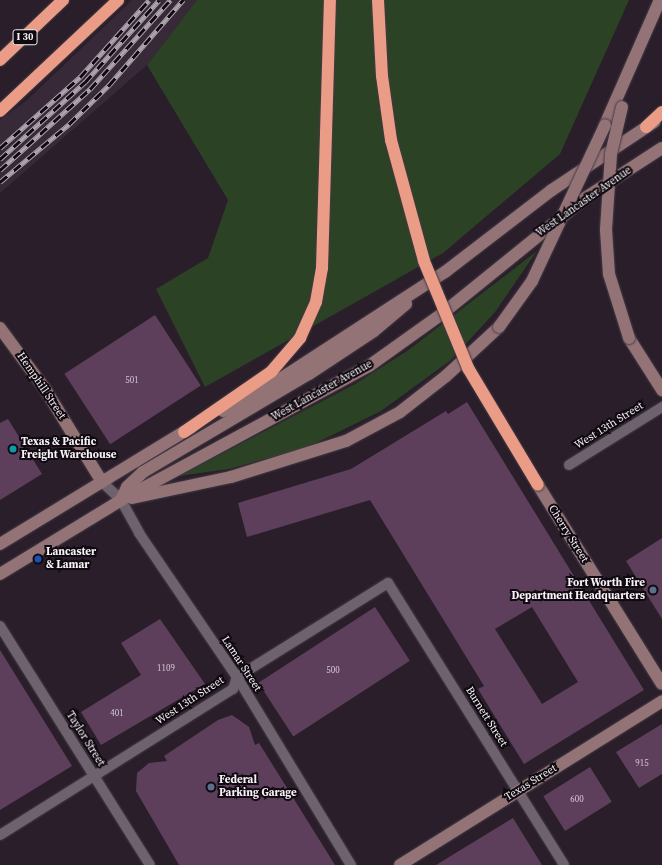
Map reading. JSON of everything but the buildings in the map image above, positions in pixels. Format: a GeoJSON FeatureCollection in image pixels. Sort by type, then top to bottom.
{"type":"FeatureCollection","features":[{"type":"Feature","properties":{"kind":"highway","name":"I 30"},"geometry":{"type":"LineString","coordinates":[[0,60],[63,0]]}},
{"type":"Feature","properties":{"kind":"highway"},"geometry":{"type":"LineString","coordinates":[[0,111],[118,0]]}},
{"type":"Feature","properties":{"kind":"highway"},"geometry":{"type":"LineString","coordinates":[[184,432],[271,372],[288,355],[309,322],[321,280],[324,146],[330,0]]}},
{"type":"Feature","properties":{"kind":"highway"},"geometry":{"type":"LineString","coordinates":[[378,0],[382,76],[391,140],[424,261],[468,368],[538,485]]}},
{"type":"Feature","properties":{"kind":"highway"},"geometry":{"type":"LineString","coordinates":[[646,127],[662,112]]}},
{"type":"Feature","properties":{"kind":"main road"},"geometry":{"type":"LineString","coordinates":[[121,500],[231,477],[346,442],[400,412],[446,376],[499,327],[536,274],[605,125],[660,0]]}},
{"type":"Feature","properties":{"kind":"main road"},"geometry":{"type":"LineString","coordinates":[[635,58],[611,154],[606,230],[609,274],[629,338],[662,390]]}},
{"type":"Feature","properties":{"kind":"main road"},"geometry":{"type":"LineString","coordinates":[[121,500],[127,487],[143,472],[348,348],[552,190],[662,117]]}},
{"type":"Feature","properties":{"kind":"main road","name":"West Lancaster Avenue"},"geometry":{"type":"LineString","coordinates":[[0,574],[121,500],[368,366],[443,313],[585,198],[662,148]]}},
{"type":"Feature","properties":{"kind":"main road"},"geometry":{"type":"LineString","coordinates":[[0,544],[184,432],[280,379],[445,272]]}},
{"type":"Feature","properties":{"kind":"main road","name":"Hemphill Street"},"geometry":{"type":"LineString","coordinates":[[1,332],[31,369],[102,482]]}},
{"type":"Feature","properties":{"kind":"main road","name":"Cherry Street"},"geometry":{"type":"LineString","coordinates":[[538,485],[662,684]]}},
{"type":"Feature","properties":{"kind":"main road","name":"Texas Street"},"geometry":{"type":"LineString","coordinates":[[400,865],[662,701]]}},
{"type":"Feature","properties":{"kind":"street","name":"West 13th Street"},"geometry":{"type":"LineString","coordinates":[[570,465],[662,407]]}},
{"type":"Feature","properties":{"kind":"street","name":"Lamar Street"},"geometry":{"type":"LineString","coordinates":[[102,482],[121,500],[139,533],[237,677],[351,865]]}},
{"type":"Feature","properties":{"kind":"street","name":"West 13th Street"},"geometry":{"type":"LineString","coordinates":[[0,836],[234,689],[237,677],[388,583]]}},
{"type":"Feature","properties":{"kind":"street","name":"Burnett Street"},"geometry":{"type":"LineString","coordinates":[[388,583],[564,865]]}},
{"type":"Feature","properties":{"kind":"street","name":"Taylor Street"},"geometry":{"type":"LineString","coordinates":[[0,626],[150,865]]}},
{"type":"Feature","properties":{"kind":"shaded area"},"geometry":{"type":"Polygon","coordinates":[[[132,0],[197,0],[147,65],[0,193],[0,120],[26,101],[132,0]]]}},
{"type":"Feature","properties":{"kind":"green space"},"geometry":{"type":"Polygon","coordinates":[[[197,0],[629,0],[560,154],[443,253],[205,387],[156,289],[208,258],[228,200],[147,65],[197,0]]]}},
{"type":"Feature","properties":{"kind":"green space"},"geometry":{"type":"Polygon","coordinates":[[[537,251],[495,312],[451,360],[381,411],[308,447],[229,469],[179,476],[355,384],[407,351],[537,251]]]}},
{"type":"Feature","properties":{"kind":"railway"},"geometry":{"type":"LineString","coordinates":[[0,148],[80,77],[149,0]]}},
{"type":"Feature","properties":{"kind":"railway"},"geometry":{"type":"LineString","coordinates":[[0,159],[85,82],[159,0]]}},
{"type":"Feature","properties":{"kind":"railway"},"geometry":{"type":"LineString","coordinates":[[0,170],[90,89],[170,0]]}},
{"type":"Feature","properties":{"kind":"railway"},"geometry":{"type":"LineString","coordinates":[[0,182],[69,124],[109,85],[183,0]]}},
{"type":"Feature","properties":{"kind":"place","name":"Texas & Pacific Freight Warehouse"},"geometry":{"type":"Point","coordinates":[13,449]}},
{"type":"Feature","properties":{"kind":"place","name":"Lancaster & Lamar"},"geometry":{"type":"Point","coordinates":[38,559]}},
{"type":"Feature","properties":{"kind":"place","name":"Fort Worth Fire Department Headquarters"},"geometry":{"type":"Point","coordinates":[653,590]}},
{"type":"Feature","properties":{"kind":"place","name":"Federal Parking Garage"},"geometry":{"type":"Point","coordinates":[211,787]}}]}
